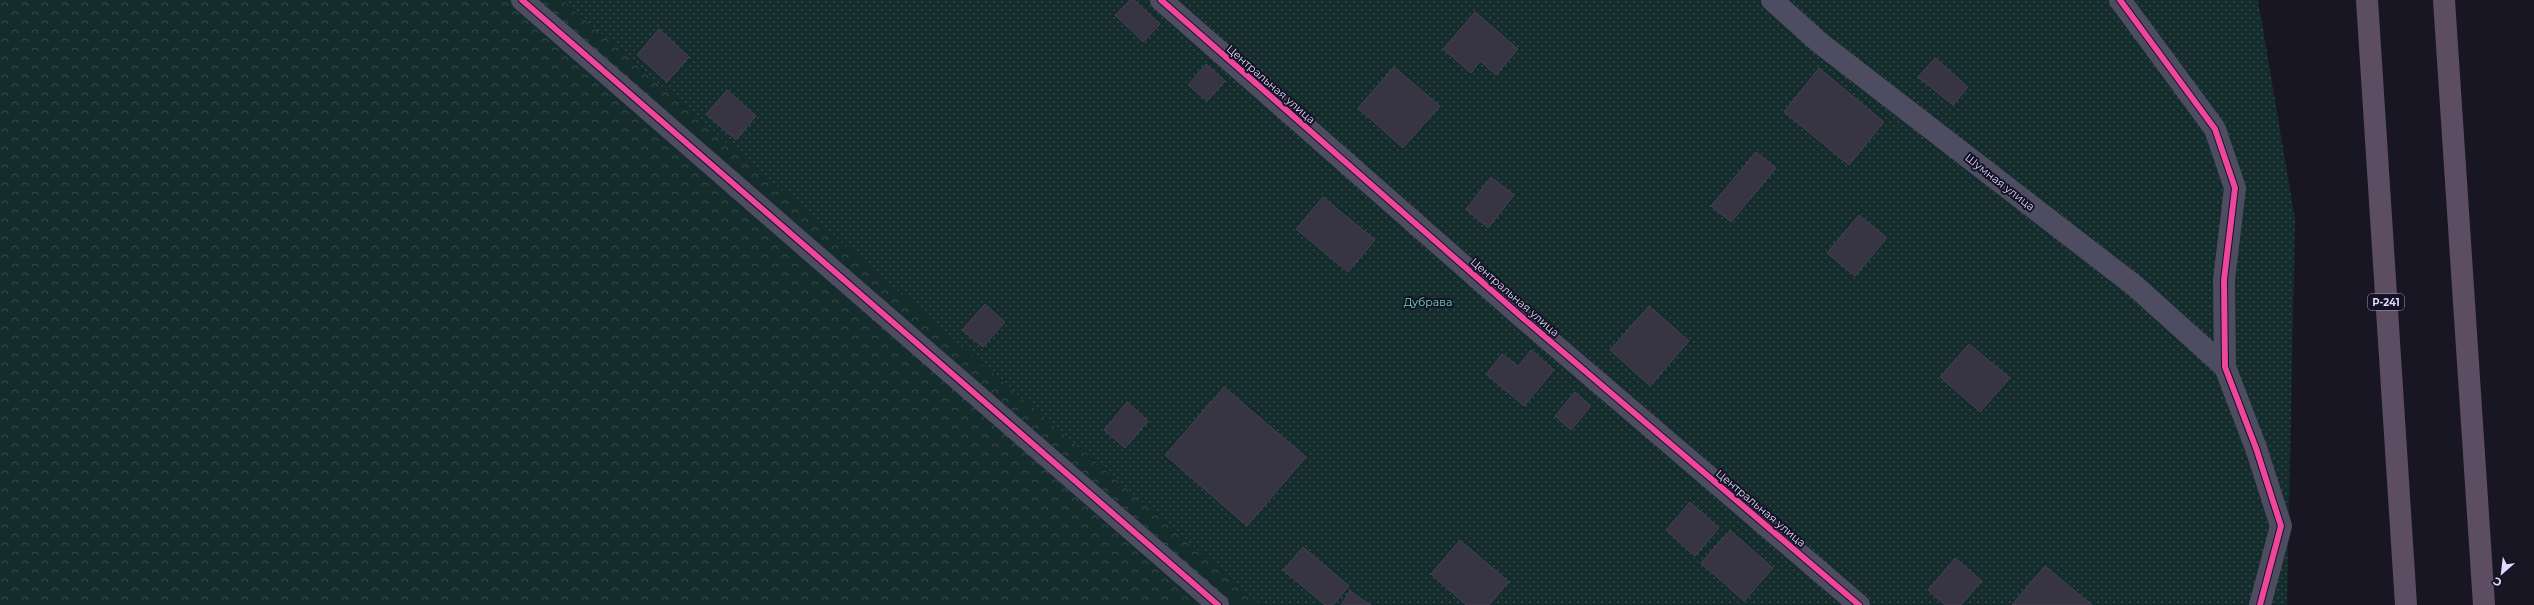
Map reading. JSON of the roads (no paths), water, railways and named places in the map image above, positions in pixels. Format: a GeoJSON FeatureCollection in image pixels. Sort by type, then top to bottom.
{"type":"FeatureCollection","features":[{"type":"Feature","properties":{"kind":"highway","name":"Р-241"},"geometry":{"type":"LineString","coordinates":[[2366,0],[2406,605]]}},
{"type":"Feature","properties":{"kind":"highway"},"geometry":{"type":"LineString","coordinates":[[2444,0],[2484,605]]}},
{"type":"Feature","properties":{"kind":"street"},"geometry":{"type":"LineString","coordinates":[[522,0],[1218,605]]}},
{"type":"Feature","properties":{"kind":"street","name":"Центральная улица"},"geometry":{"type":"LineString","coordinates":[[1161,0],[1523,318],[1859,605]]}},
{"type":"Feature","properties":{"kind":"street","name":"Шумная улица"},"geometry":{"type":"LineString","coordinates":[[1772,0],[1820,43],[2136,286],[2225,367]]}},
{"type":"Feature","properties":{"kind":"street"},"geometry":{"type":"LineString","coordinates":[[2120,0],[2215,129],[2235,188],[2224,280],[2225,367],[2256,448],[2281,526],[2260,605]]}},
{"type":"Feature","properties":{"kind":"park label","name":"Дубрава"},"geometry":{"type":"Point","coordinates":[1428,302]}}]}
